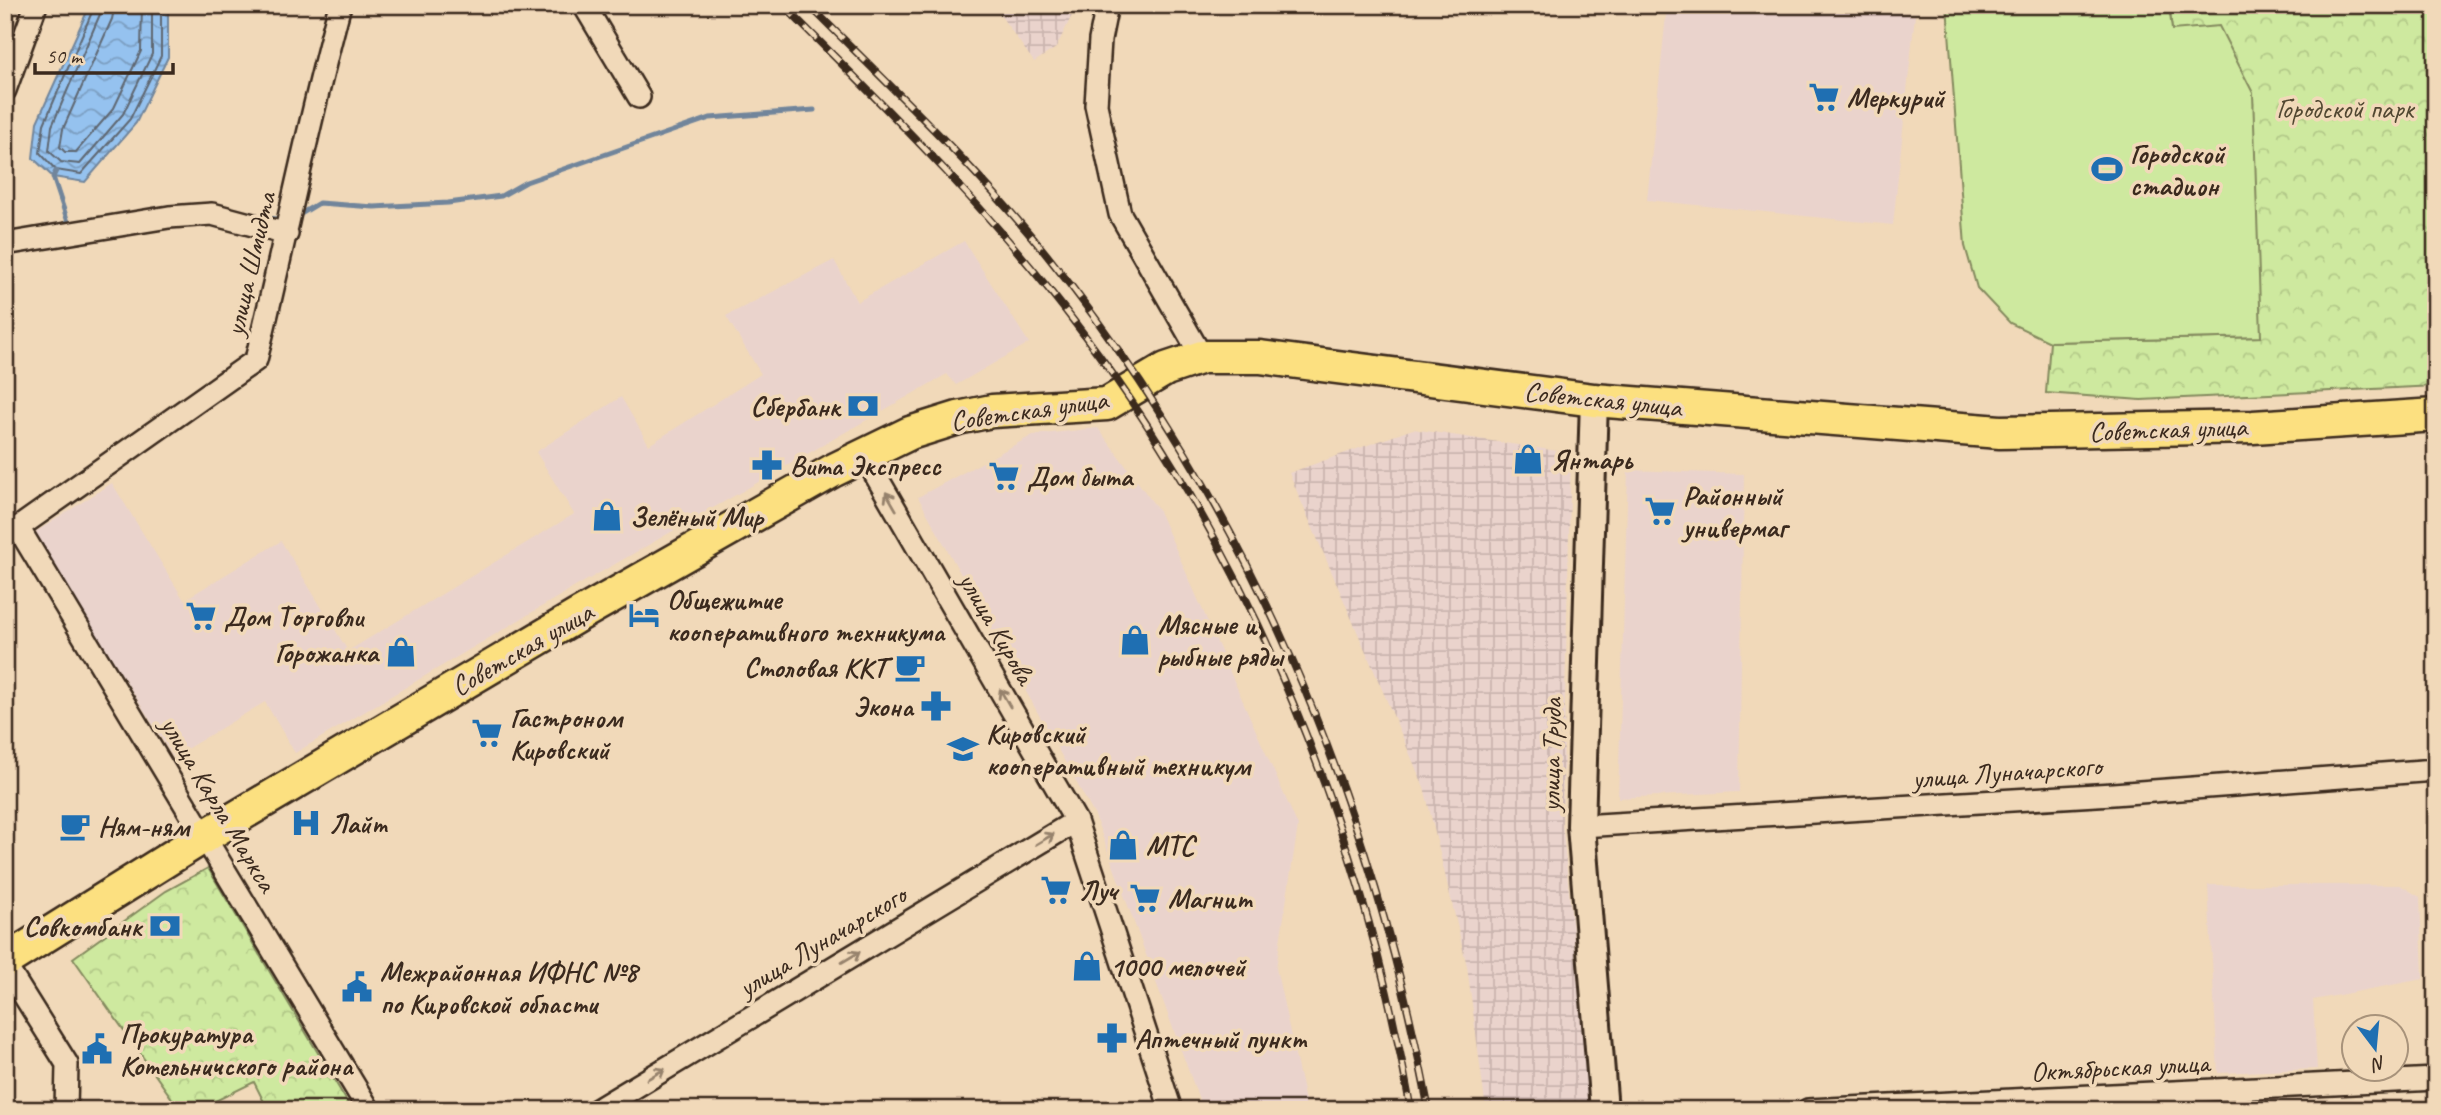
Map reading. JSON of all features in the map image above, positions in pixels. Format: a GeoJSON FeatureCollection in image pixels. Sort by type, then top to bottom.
{"type":"FeatureCollection","features":[{"type":"Feature","properties":{"kind":"main road","name":"Советская улица"},"geometry":{"type":"LineString","coordinates":[[5,963],[205,836],[577,616],[864,455],[910,433],[968,415],[1107,404],[1167,369],[1202,357],[1260,357],[1594,400],[2000,432],[2239,427],[2436,415]]}},
{"type":"Feature","properties":{"kind":"street"},"geometry":{"type":"LineString","coordinates":[[5,90],[36,5]]}},
{"type":"Feature","properties":{"kind":"street","name":"улица Шмидта"},"geometry":{"type":"LineString","coordinates":[[12,533],[256,360],[287,234],[311,111],[340,5]]}},
{"type":"Feature","properties":{"kind":"street"},"geometry":{"type":"LineString","coordinates":[[584,5],[639,97]]}},
{"type":"Feature","properties":{"kind":"street"},"geometry":{"type":"LineString","coordinates":[[1107,5],[1100,40],[1096,105],[1120,214],[1202,357]]}},
{"type":"Feature","properties":{"kind":"street"},"geometry":{"type":"LineString","coordinates":[[5,244],[169,217],[212,215],[287,234]]}},
{"type":"Feature","properties":{"kind":"street","name":"улица Труда"},"geometry":{"type":"LineString","coordinates":[[1594,400],[1581,826],[1604,1110]]}},
{"type":"Feature","properties":{"kind":"street","name":"улица Кирова"},"geometry":{"type":"LineString","coordinates":[[864,455],[1076,821],[1171,1110]]}},
{"type":"Feature","properties":{"kind":"street","name":"улица Карла Маркса"},"geometry":{"type":"LineString","coordinates":[[12,533],[205,836],[369,1110]]}},
{"type":"Feature","properties":{"kind":"street","name":"улица Луначарского"},"geometry":{"type":"LineString","coordinates":[[1581,826],[2113,794],[2436,770]]}},
{"type":"Feature","properties":{"kind":"street","name":"улица Луначарского"},"geometry":{"type":"LineString","coordinates":[[597,1110],[1076,821]]}},
{"type":"Feature","properties":{"kind":"street"},"geometry":{"type":"LineString","coordinates":[[5,963],[68,1064],[66,1110]]}},
{"type":"Feature","properties":{"kind":"street","name":"Октябрьская улица"},"geometry":{"type":"LineString","coordinates":[[1808,1110],[2045,1104],[2436,1079]]}},
{"type":"Feature","properties":{"kind":"shaded area"},"geometry":{"type":"Polygon","coordinates":[[[993,5],[1077,5],[1056,48],[1034,62],[993,5]]]}},
{"type":"Feature","properties":{"kind":"shaded area"},"geometry":{"type":"Polygon","coordinates":[[[1667,5],[1820,5],[1915,15],[1893,225],[1647,200],[1667,5]]]}},
{"type":"Feature","properties":{"kind":"shaded area"},"geometry":{"type":"Polygon","coordinates":[[[964,241],[1029,343],[956,385],[947,374],[568,591],[295,753],[265,702],[173,757],[34,533],[112,483],[184,600],[281,541],[348,651],[574,514],[536,452],[621,397],[649,445],[761,374],[726,316],[834,260],[857,302],[964,241]]]}},
{"type":"Feature","properties":{"kind":"shaded area"},"geometry":{"type":"Polygon","coordinates":[[[1098,428],[1159,511],[1298,826],[1276,968],[1307,1110],[1203,1110],[1095,816],[918,497],[1033,435],[1098,428]]]}},
{"type":"Feature","properties":{"kind":"shaded area"},"geometry":{"type":"Polygon","coordinates":[[[1413,429],[1571,453],[1562,822],[1591,1110],[1486,1110],[1467,966],[1424,787],[1289,473],[1413,429]]]}},
{"type":"Feature","properties":{"kind":"shaded area"},"geometry":{"type":"Polygon","coordinates":[[[1628,470],[1744,474],[1739,792],[1618,798],[1628,470]]]}},
{"type":"Feature","properties":{"kind":"shaded area"},"geometry":{"type":"Polygon","coordinates":[[[2208,885],[2400,885],[2420,897],[2423,979],[2313,1000],[2317,1069],[2218,1073],[2208,885]]]}},
{"type":"Feature","properties":{"kind":"green space","name":"Городской стадион"},"geometry":{"type":"Polygon","coordinates":[[[1947,5],[2169,5],[2172,30],[2219,26],[2253,93],[2261,337],[2050,342],[2010,323],[1977,288],[1965,246],[1947,5]]]}},
{"type":"Feature","properties":{"kind":"green space","name":"Городской парк"},"geometry":{"type":"Polygon","coordinates":[[[2169,5],[2436,5],[2436,386],[2141,400],[2046,393],[2050,342],[2261,337],[2172,30],[2169,5]]]}},
{"type":"Feature","properties":{"kind":"green space"},"geometry":{"type":"Polygon","coordinates":[[[208,868],[352,1110],[268,1110],[254,1082],[197,1110],[180,1110],[73,958],[166,891],[208,868]]]}},
{"type":"Feature","properties":{"kind":"water"},"geometry":{"type":"Polygon","coordinates":[[[90,5],[168,5],[168,57],[136,123],[85,182],[53,177],[33,158],[37,122],[90,5]]]}},
{"type":"Feature","properties":{"kind":"waterway"},"geometry":{"type":"LineString","coordinates":[[294,218],[319,203],[374,207],[448,203],[501,196],[526,182],[710,118],[814,110]]}},
{"type":"Feature","properties":{"kind":"waterway"},"geometry":{"type":"LineString","coordinates":[[56,171],[53,177],[70,228]]}},
{"type":"Feature","properties":{"kind":"waterway"},"geometry":{"type":"LineString","coordinates":[[260,217],[285,220]]}},
{"type":"Feature","properties":{"kind":"railway"},"geometry":{"type":"LineString","coordinates":[[783,5],[938,163],[1048,288],[1143,419],[1199,510],[1248,604],[1292,701],[1330,801],[1363,902],[1390,1005],[1411,1110]]}},
{"type":"Feature","properties":{"kind":"railway"},"geometry":{"type":"LineString","coordinates":[[809,5],[931,127],[990,189],[1046,254],[1118,350],[1183,450],[1241,552],[1291,658],[1335,767],[1372,878],[1404,993],[1429,1110]]}},
{"type":"Feature","properties":{"kind":"place","name":"Меркурий"},"geometry":{"type":"Point","coordinates":[1824,97]}},
{"type":"Feature","properties":{"kind":"place","name":"Городской стадион"},"geometry":{"type":"Point","coordinates":[2107,169]}},
{"type":"Feature","properties":{"kind":"place","name":"Сбербанк"},"geometry":{"type":"Point","coordinates":[863,406]}},
{"type":"Feature","properties":{"kind":"place","name":"Янтарь"},"geometry":{"type":"Point","coordinates":[1528,459]}},
{"type":"Feature","properties":{"kind":"place","name":"Вита Экспресс"},"geometry":{"type":"Point","coordinates":[767,465]}},
{"type":"Feature","properties":{"kind":"place","name":"Дом быта"},"geometry":{"type":"Point","coordinates":[1004,476]}},
{"type":"Feature","properties":{"kind":"place","name":"Районный универмаг"},"geometry":{"type":"Point","coordinates":[1660,511]}},
{"type":"Feature","properties":{"kind":"place","name":"Зелёный Мир"},"geometry":{"type":"Point","coordinates":[607,516]}},
{"type":"Feature","properties":{"kind":"place","name":"Общежитие кооперативного техникума"},"geometry":{"type":"Point","coordinates":[644,615]}},
{"type":"Feature","properties":{"kind":"place","name":"Дом Торговли"},"geometry":{"type":"Point","coordinates":[201,616]}},
{"type":"Feature","properties":{"kind":"place","name":"Мясные и рыбные ряды"},"geometry":{"type":"Point","coordinates":[1135,640]}},
{"type":"Feature","properties":{"kind":"place","name":"Горожанка"},"geometry":{"type":"Point","coordinates":[401,652]}},
{"type":"Feature","properties":{"kind":"place","name":"Столовая ККТ"},"geometry":{"type":"Point","coordinates":[910,667]}},
{"type":"Feature","properties":{"kind":"place","name":"Экона"},"geometry":{"type":"Point","coordinates":[936,706]}},
{"type":"Feature","properties":{"kind":"place","name":"Гастроном Кировский"},"geometry":{"type":"Point","coordinates":[487,733]}},
{"type":"Feature","properties":{"kind":"place","name":"Кировский кооперативный техникум"},"geometry":{"type":"Point","coordinates":[963,749]}},
{"type":"Feature","properties":{"kind":"place","name":"Лайт"},"geometry":{"type":"Point","coordinates":[306,823]}},
{"type":"Feature","properties":{"kind":"place","name":"Ням-ням"},"geometry":{"type":"Point","coordinates":[75,826]}},
{"type":"Feature","properties":{"kind":"place","name":"МТС"},"geometry":{"type":"Point","coordinates":[1123,845]}},
{"type":"Feature","properties":{"kind":"place","name":"Луч"},"geometry":{"type":"Point","coordinates":[1056,890]}},
{"type":"Feature","properties":{"kind":"place","name":"Магнит"},"geometry":{"type":"Point","coordinates":[1145,898]}},
{"type":"Feature","properties":{"kind":"place","name":"Совкомбанк"},"geometry":{"type":"Point","coordinates":[165,926]}},
{"type":"Feature","properties":{"kind":"place","name":"1000 мелочей"},"geometry":{"type":"Point","coordinates":[1087,966]}},
{"type":"Feature","properties":{"kind":"place","name":"Межрайонная ИФНС №8 по Кировской области"},"geometry":{"type":"Point","coordinates":[357,987]}},
{"type":"Feature","properties":{"kind":"place","name":"Аптечный пункт"},"geometry":{"type":"Point","coordinates":[1112,1038]}},
{"type":"Feature","properties":{"kind":"place","name":"Прокуратура Котельничского района"},"geometry":{"type":"Point","coordinates":[97,1049]}}]}
